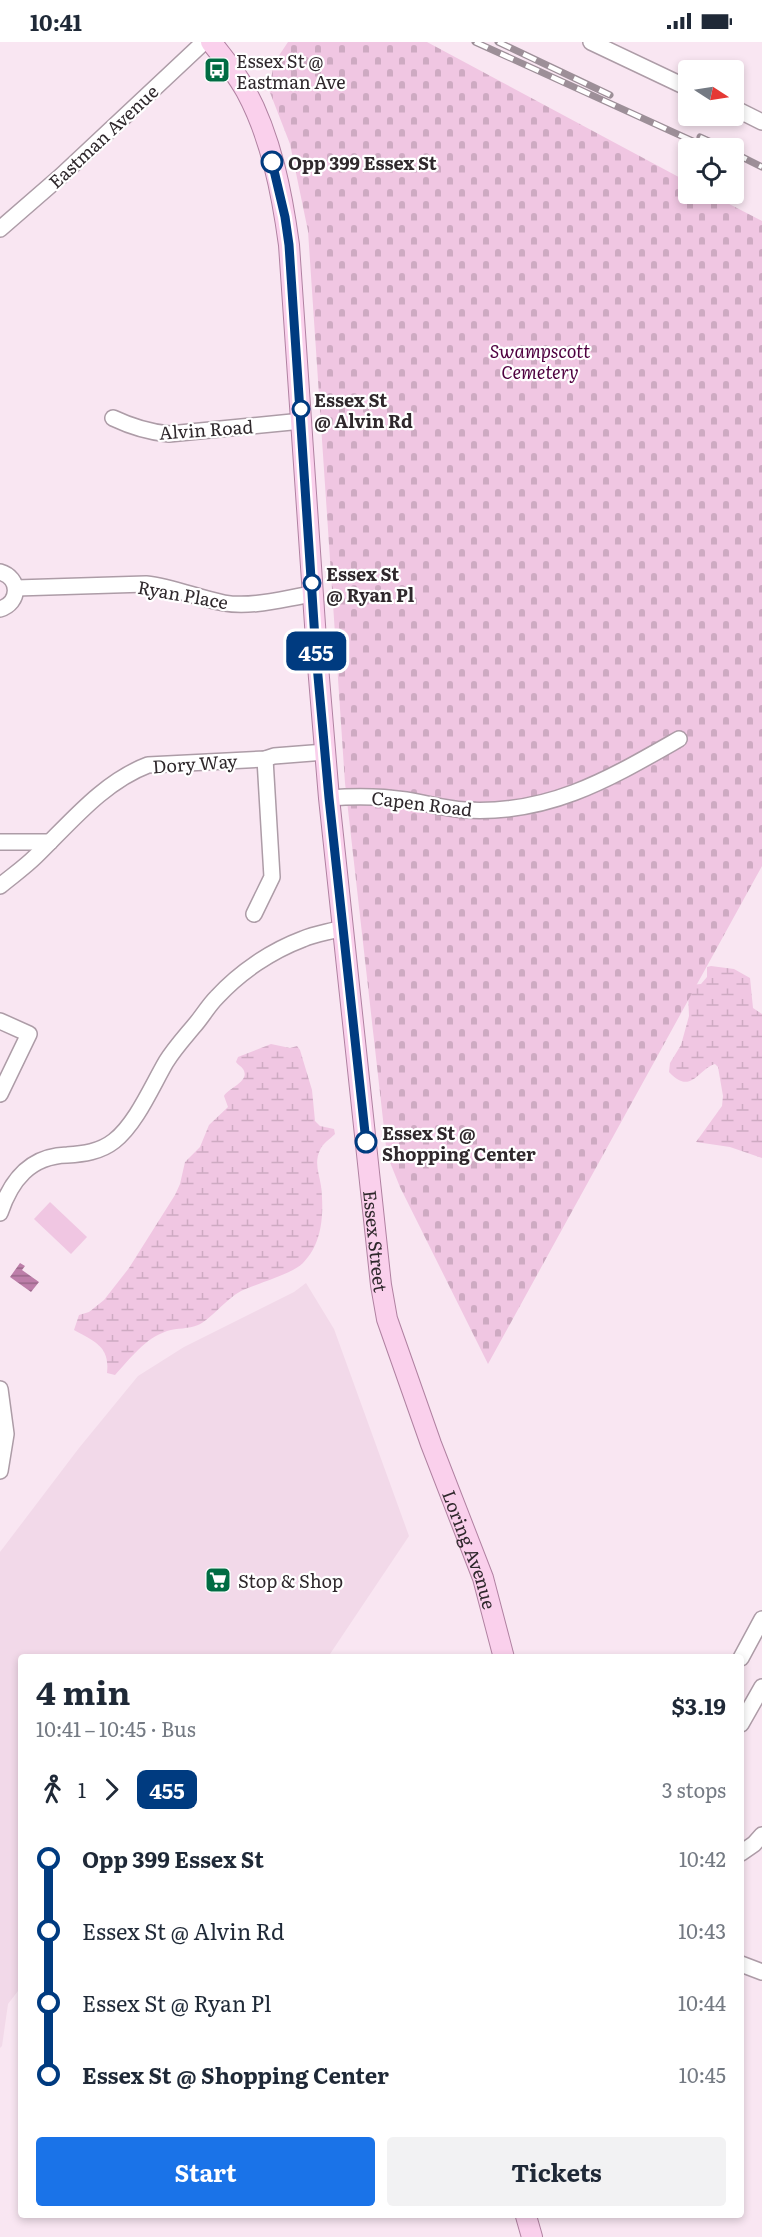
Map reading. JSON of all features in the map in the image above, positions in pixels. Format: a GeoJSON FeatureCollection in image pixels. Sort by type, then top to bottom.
{"type":"FeatureCollection","features":[{"type":"Feature","properties":{"kind":"main road","name":"Essex Street"},"geometry":{"type":"LineString","coordinates":[[211,42],[236,75],[256,113],[279,190],[289,245],[329,798],[383,1296],[387,1319],[431,1444]]}},
{"type":"Feature","properties":{"kind":"main road","name":"Loring Avenue"},"geometry":{"type":"LineString","coordinates":[[431,1444],[483,1578],[503,1654]]}},
{"type":"Feature","properties":{"kind":"street","name":"Eastman Avenue"},"geometry":{"type":"LineString","coordinates":[[0,229],[61,176],[204,42]]}},
{"type":"Feature","properties":{"kind":"street"},"geometry":{"type":"LineString","coordinates":[[591,42],[678,83]]}},
{"type":"Feature","properties":{"kind":"street"},"geometry":{"type":"LineString","coordinates":[[744,113],[762,122]]}},
{"type":"Feature","properties":{"kind":"street","name":"Alvin Road"},"geometry":{"type":"LineString","coordinates":[[113,418],[128,426],[148,432],[169,434],[302,421]]}},
{"type":"Feature","properties":{"kind":"street"},"geometry":{"type":"LineString","coordinates":[[0,572],[10,577],[16,588],[14,600],[0,609]]}},
{"type":"Feature","properties":{"kind":"street","name":"Ryan Place"},"geometry":{"type":"LineString","coordinates":[[16,588],[146,584],[240,604],[313,594]]}},
{"type":"Feature","properties":{"kind":"street","name":"Capen Road"},"geometry":{"type":"LineString","coordinates":[[329,798],[362,795],[464,810],[488,811],[526,806],[560,799],[593,786],[679,739]]}},
{"type":"Feature","properties":{"kind":"street","name":"Dory Way"},"geometry":{"type":"LineString","coordinates":[[0,886],[119,778],[133,771],[148,765],[265,759],[274,756],[325,752]]}},
{"type":"Feature","properties":{"kind":"street"},"geometry":{"type":"LineString","coordinates":[[254,914],[272,877],[265,759]]}},
{"type":"Feature","properties":{"kind":"street"},"geometry":{"type":"LineString","coordinates":[[0,842],[50,842]]}},
{"type":"Feature","properties":{"kind":"street"},"geometry":{"type":"LineString","coordinates":[[0,1213],[15,1181],[24,1170],[37,1161],[53,1156],[92,1152],[113,1142],[131,1122],[168,1058],[210,1004],[235,980],[259,962],[303,939],[342,928]]}},
{"type":"Feature","properties":{"kind":"street"},"geometry":{"type":"LineString","coordinates":[[0,1021],[29,1034],[0,1094]]}},
{"type":"Feature","properties":{"kind":"street"},"geometry":{"type":"LineString","coordinates":[[0,1389],[6,1434],[0,1471]]}},
{"type":"Feature","properties":{"kind":"street"},"geometry":{"type":"LineString","coordinates":[[743,1654],[762,1619]]}},
{"type":"Feature","properties":{"kind":"street"},"geometry":{"type":"LineString","coordinates":[[744,1719],[762,1688]]}},
{"type":"Feature","properties":{"kind":"street"},"geometry":{"type":"LineString","coordinates":[[744,1850],[762,1835]]}},
{"type":"Feature","properties":{"kind":"street"},"geometry":{"type":"LineString","coordinates":[[744,1965],[762,1972]]}},
{"type":"Feature","properties":{"kind":"shaded area"},"geometry":{"type":"Polygon","coordinates":[[[20,1263],[25,1266],[22,1270],[39,1282],[31,1292],[10,1277],[20,1263]]]}},
{"type":"Feature","properties":{"kind":"shaded area"},"geometry":{"type":"Polygon","coordinates":[[[306,1283],[334,1329],[409,1536],[330,1654],[18,1654],[18,1991],[8,2004],[0,2048],[0,1552],[79,1448],[138,1376],[184,1347],[294,1292],[306,1283]]]}},
{"type":"Feature","properties":{"kind":"green space","name":"Swampscott Cemetery"},"geometry":{"type":"Polygon","coordinates":[[[288,42],[427,42],[678,177],[678,204],[729,204],[762,221],[762,866],[488,1364],[400,1187],[387,1155],[345,783],[308,231],[290,144],[269,90],[274,63],[288,42]]]}},
{"type":"Feature","properties":{"kind":"green space"},"geometry":{"type":"Polygon","coordinates":[[[707,967],[734,969],[750,978],[753,1008],[762,1014],[762,1158],[730,1147],[696,1142],[722,1106],[723,1096],[718,1067],[715,1064],[689,1081],[683,1082],[669,1072],[670,1063],[681,1045],[689,1016],[690,985],[701,984],[707,977],[707,967]]]}},
{"type":"Feature","properties":{"kind":"green space"},"geometry":{"type":"Polygon","coordinates":[[[271,1044],[290,1048],[297,1046],[300,1050],[312,1090],[315,1121],[320,1126],[334,1129],[335,1134],[321,1148],[317,1159],[322,1217],[315,1246],[310,1255],[297,1267],[241,1291],[198,1325],[159,1334],[138,1350],[115,1375],[107,1373],[106,1357],[100,1346],[74,1330],[79,1315],[89,1312],[104,1300],[129,1268],[175,1195],[185,1162],[200,1147],[209,1125],[228,1107],[224,1096],[244,1077],[243,1069],[236,1062],[238,1057],[271,1044]]]}},
{"type":"Feature","properties":{"kind":"green space"},"geometry":{"type":"Polygon","coordinates":[[[50,1202],[87,1237],[71,1254],[34,1219],[50,1202]]]}},
{"type":"Feature","properties":{"kind":"railway"},"geometry":{"type":"LineString","coordinates":[[475,42],[686,138]]}},
{"type":"Feature","properties":{"kind":"railway"},"geometry":{"type":"LineString","coordinates":[[498,42],[610,95]]}},
{"type":"Feature","properties":{"kind":"railway"},"geometry":{"type":"LineString","coordinates":[[744,158],[762,167]]}},
{"type":"Feature","properties":{"kind":"bus line","name":"455"},"geometry":{"type":"LineString","coordinates":[[272,162],[289,245],[316,654],[366,1142]]}},
{"type":"Feature","properties":{"kind":"place","name":"Essex St @ Eastman Ave"},"geometry":{"type":"Point","coordinates":[217,70]}},
{"type":"Feature","properties":{"kind":"place","name":"Opp 399 Essex St"},"geometry":{"type":"Point","coordinates":[272,162]}},
{"type":"Feature","properties":{"kind":"place","name":"Essex St @ Alvin Rd"},"geometry":{"type":"Point","coordinates":[301,409]}},
{"type":"Feature","properties":{"kind":"place","name":"Essex St @ Ryan Pl"},"geometry":{"type":"Point","coordinates":[312,583]}},
{"type":"Feature","properties":{"kind":"place","name":"Essex St @ Shopping Center"},"geometry":{"type":"Point","coordinates":[366,1142]}},
{"type":"Feature","properties":{"kind":"place","name":"Stop & Shop"},"geometry":{"type":"Point","coordinates":[218,1580]}}]}
